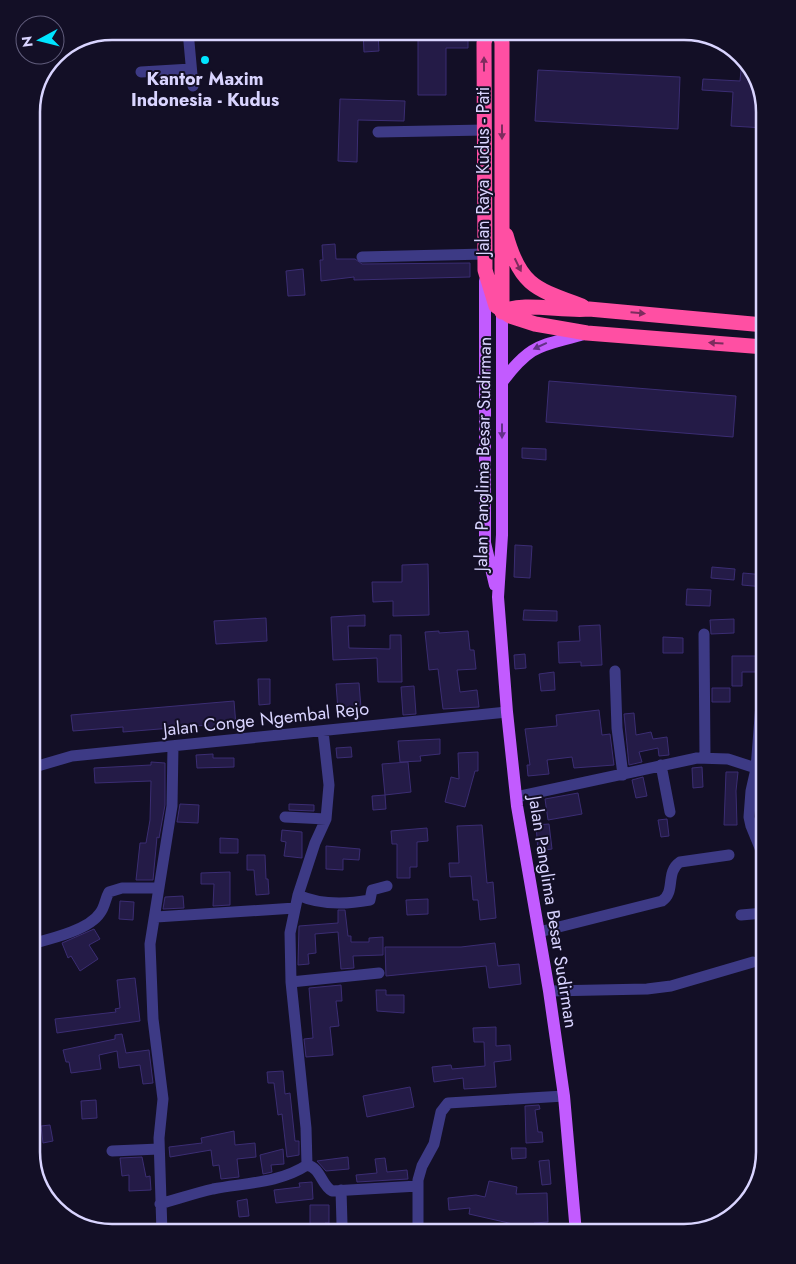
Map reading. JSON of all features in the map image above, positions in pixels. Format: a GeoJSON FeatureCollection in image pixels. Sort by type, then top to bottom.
{"type":"FeatureCollection","features":[{"type":"Feature","properties":{"kind":"highway","name":"Jalan Raya Kudus - Pati"},"geometry":{"type":"LineString","coordinates":[[485,40],[485,270],[491,295],[502,312]]}},
{"type":"Feature","properties":{"kind":"highway","name":"Jalan Raya Kudus - Pati"},"geometry":{"type":"LineString","coordinates":[[502,40],[502,312]]}},
{"type":"Feature","properties":{"kind":"highway"},"geometry":{"type":"LineString","coordinates":[[502,219],[510,249],[526,279],[552,296],[589,309]]}},
{"type":"Feature","properties":{"kind":"highway"},"geometry":{"type":"LineString","coordinates":[[502,312],[516,306],[571,311],[589,309],[756,323]]}},
{"type":"Feature","properties":{"kind":"highway"},"geometry":{"type":"LineString","coordinates":[[502,312],[535,324],[587,333],[756,346]]}},
{"type":"Feature","properties":{"kind":"main road","name":"Jalan Panglima Besar Sudirman"},"geometry":{"type":"LineString","coordinates":[[485,270],[485,543],[498,597]]}},
{"type":"Feature","properties":{"kind":"main road"},"geometry":{"type":"LineString","coordinates":[[485,355],[490,334],[502,312]]}},
{"type":"Feature","properties":{"kind":"main road","name":"Jalan Panglima Besar Sudirman"},"geometry":{"type":"LineString","coordinates":[[502,312],[502,535],[498,597],[506,712],[516,797],[549,991],[564,1096],[575,1224]]}},
{"type":"Feature","properties":{"kind":"main road"},"geometry":{"type":"LineString","coordinates":[[502,382],[517,361],[538,346],[587,333]]}},
{"type":"Feature","properties":{"kind":"street"},"geometry":{"type":"LineString","coordinates":[[189,40],[193,86]]}},
{"type":"Feature","properties":{"kind":"street"},"geometry":{"type":"LineString","coordinates":[[141,72],[191,69]]}},
{"type":"Feature","properties":{"kind":"street"},"geometry":{"type":"LineString","coordinates":[[378,132],[485,130]]}},
{"type":"Feature","properties":{"kind":"street"},"geometry":{"type":"LineString","coordinates":[[362,257],[485,254]]}},
{"type":"Feature","properties":{"kind":"street"},"geometry":{"type":"LineString","coordinates":[[704,634],[705,758]]}},
{"type":"Feature","properties":{"kind":"street"},"geometry":{"type":"LineString","coordinates":[[615,671],[617,728],[623,775]]}},
{"type":"Feature","properties":{"kind":"street","name":"Jalan Conge Ngembal Rejo"},"geometry":{"type":"LineString","coordinates":[[40,765],[72,756],[506,712]]}},
{"type":"Feature","properties":{"kind":"street"},"geometry":{"type":"LineString","coordinates":[[307,1165],[305,1109],[291,982],[290,933],[298,895],[315,843],[326,818],[329,785],[324,731]]}},
{"type":"Feature","properties":{"kind":"street"},"geometry":{"type":"LineString","coordinates":[[161,1224],[159,1149],[163,1099],[153,1019],[150,944],[156,917],[172,806],[173,746]]}},
{"type":"Feature","properties":{"kind":"street"},"geometry":{"type":"LineString","coordinates":[[516,797],[623,775],[661,765],[705,758],[728,759],[756,768]]}},
{"type":"Feature","properties":{"kind":"street"},"geometry":{"type":"LineString","coordinates":[[661,765],[670,812]]}},
{"type":"Feature","properties":{"kind":"street"},"geometry":{"type":"LineString","coordinates":[[756,780],[751,791],[749,817],[756,838]]}},
{"type":"Feature","properties":{"kind":"street"},"geometry":{"type":"LineString","coordinates":[[285,817],[326,818]]}},
{"type":"Feature","properties":{"kind":"street"},"geometry":{"type":"LineString","coordinates":[[539,932],[662,901],[669,893],[671,872],[680,862],[729,855]]}},
{"type":"Feature","properties":{"kind":"street"},"geometry":{"type":"LineString","coordinates":[[298,895],[318,901],[354,902],[370,900],[372,890],[387,886]]}},
{"type":"Feature","properties":{"kind":"street"},"geometry":{"type":"LineString","coordinates":[[40,941],[63,935],[92,920],[101,912],[104,899],[109,892],[122,888],[159,888]]}},
{"type":"Feature","properties":{"kind":"street"},"geometry":{"type":"LineString","coordinates":[[156,917],[295,908]]}},
{"type":"Feature","properties":{"kind":"street"},"geometry":{"type":"LineString","coordinates":[[741,915],[756,914]]}},
{"type":"Feature","properties":{"kind":"street"},"geometry":{"type":"LineString","coordinates":[[549,991],[647,989],[671,986],[753,962]]}},
{"type":"Feature","properties":{"kind":"street"},"geometry":{"type":"LineString","coordinates":[[291,982],[379,973]]}},
{"type":"Feature","properties":{"kind":"street"},"geometry":{"type":"LineString","coordinates":[[418,1224],[418,1186],[422,1166],[434,1144],[440,1112],[448,1103],[564,1096]]}},
{"type":"Feature","properties":{"kind":"street"},"geometry":{"type":"LineString","coordinates":[[112,1151],[159,1149]]}},
{"type":"Feature","properties":{"kind":"street"},"geometry":{"type":"LineString","coordinates":[[307,1165],[320,1173],[328,1188],[341,1190],[418,1186]]}},
{"type":"Feature","properties":{"kind":"street"},"geometry":{"type":"LineString","coordinates":[[160,1204],[213,1190],[269,1180],[296,1172],[307,1165]]}},
{"type":"Feature","properties":{"kind":"street"},"geometry":{"type":"LineString","coordinates":[[341,1190],[342,1224]]}},
{"type":"Feature","properties":{"kind":"building"},"geometry":{"type":"Polygon","coordinates":[[[363,40],[378,40],[379,51],[364,52],[363,40]]]}},
{"type":"Feature","properties":{"kind":"building"},"geometry":{"type":"Polygon","coordinates":[[[418,40],[468,40],[468,48],[446,48],[446,95],[418,95],[418,40]]]}},
{"type":"Feature","properties":{"kind":"building"},"geometry":{"type":"Polygon","coordinates":[[[741,68],[749,80],[754,93],[756,127],[731,126],[733,92],[702,90],[703,79],[740,81],[741,68]]]}},
{"type":"Feature","properties":{"kind":"building"},"geometry":{"type":"Polygon","coordinates":[[[538,70],[680,77],[678,129],[535,121],[538,70]]]}},
{"type":"Feature","properties":{"kind":"building"},"geometry":{"type":"Polygon","coordinates":[[[340,99],[405,101],[404,121],[358,120],[357,162],[338,161],[340,99]]]}},
{"type":"Feature","properties":{"kind":"building"},"geometry":{"type":"Polygon","coordinates":[[[335,244],[336,259],[355,259],[362,264],[470,263],[470,277],[354,280],[354,277],[321,281],[320,260],[323,260],[322,245],[335,244]]]}},
{"type":"Feature","properties":{"kind":"building"},"geometry":{"type":"Polygon","coordinates":[[[303,269],[305,295],[288,296],[286,271],[303,269]]]}},
{"type":"Feature","properties":{"kind":"building"},"geometry":{"type":"Polygon","coordinates":[[[549,381],[736,396],[733,437],[546,422],[549,381]]]}},
{"type":"Feature","properties":{"kind":"building"},"geometry":{"type":"Polygon","coordinates":[[[522,448],[546,449],[546,460],[522,458],[522,448]]]}},
{"type":"Feature","properties":{"kind":"building"},"geometry":{"type":"Polygon","coordinates":[[[515,545],[532,546],[530,578],[514,577],[515,545]]]}},
{"type":"Feature","properties":{"kind":"building"},"geometry":{"type":"Polygon","coordinates":[[[428,564],[429,615],[393,616],[393,601],[373,602],[372,582],[402,582],[402,565],[428,564]]]}},
{"type":"Feature","properties":{"kind":"building"},"geometry":{"type":"Polygon","coordinates":[[[712,567],[735,569],[734,580],[711,578],[712,567]]]}},
{"type":"Feature","properties":{"kind":"building"},"geometry":{"type":"Polygon","coordinates":[[[743,573],[756,574],[756,586],[742,585],[743,573]]]}},
{"type":"Feature","properties":{"kind":"building"},"geometry":{"type":"Polygon","coordinates":[[[687,589],[711,590],[710,606],[686,605],[687,589]]]}},
{"type":"Feature","properties":{"kind":"building"},"geometry":{"type":"Polygon","coordinates":[[[524,610],[557,611],[557,621],[523,620],[524,610]]]}},
{"type":"Feature","properties":{"kind":"building"},"geometry":{"type":"Polygon","coordinates":[[[365,615],[365,626],[348,626],[349,648],[390,649],[390,635],[401,635],[402,682],[378,682],[377,658],[333,660],[331,617],[365,615]]]}},
{"type":"Feature","properties":{"kind":"building"},"geometry":{"type":"Polygon","coordinates":[[[266,618],[267,641],[216,644],[214,621],[266,618]]]}},
{"type":"Feature","properties":{"kind":"building"},"geometry":{"type":"Polygon","coordinates":[[[734,619],[734,633],[711,634],[710,620],[734,619]]]}},
{"type":"Feature","properties":{"kind":"building"},"geometry":{"type":"Polygon","coordinates":[[[600,625],[602,665],[581,666],[581,662],[559,663],[558,642],[580,641],[579,626],[600,625]]]}},
{"type":"Feature","properties":{"kind":"building"},"geometry":{"type":"Polygon","coordinates":[[[439,631],[439,633],[468,631],[470,650],[474,650],[476,669],[457,670],[460,692],[477,690],[479,707],[443,709],[438,669],[429,670],[425,632],[439,631]]]}},
{"type":"Feature","properties":{"kind":"building"},"geometry":{"type":"Polygon","coordinates":[[[663,637],[683,638],[683,653],[663,653],[663,637]]]}},
{"type":"Feature","properties":{"kind":"building"},"geometry":{"type":"Polygon","coordinates":[[[525,654],[526,668],[515,669],[514,655],[525,654]]]}},
{"type":"Feature","properties":{"kind":"building"},"geometry":{"type":"Polygon","coordinates":[[[732,656],[756,656],[756,672],[742,672],[742,686],[732,686],[732,656]]]}},
{"type":"Feature","properties":{"kind":"building"},"geometry":{"type":"Polygon","coordinates":[[[554,672],[555,690],[541,691],[539,674],[554,672]]]}},
{"type":"Feature","properties":{"kind":"building"},"geometry":{"type":"Polygon","coordinates":[[[258,679],[270,679],[270,704],[259,705],[258,679]]]}},
{"type":"Feature","properties":{"kind":"building"},"geometry":{"type":"Polygon","coordinates":[[[359,683],[361,708],[338,710],[336,684],[359,683]]]}},
{"type":"Feature","properties":{"kind":"building"},"geometry":{"type":"Polygon","coordinates":[[[414,686],[416,714],[403,715],[401,687],[414,686]]]}},
{"type":"Feature","properties":{"kind":"building"},"geometry":{"type":"Polygon","coordinates":[[[712,688],[730,688],[730,702],[712,702],[712,688]]]}},
{"type":"Feature","properties":{"kind":"building"},"geometry":{"type":"Polygon","coordinates":[[[234,701],[236,726],[208,728],[208,725],[123,732],[123,727],[73,731],[71,715],[234,701]]]}},
{"type":"Feature","properties":{"kind":"building"},"geometry":{"type":"Polygon","coordinates":[[[599,710],[602,735],[610,734],[614,765],[574,768],[572,757],[547,760],[549,774],[528,776],[527,765],[530,765],[525,729],[557,726],[556,715],[599,710]]]}},
{"type":"Feature","properties":{"kind":"building"},"geometry":{"type":"Polygon","coordinates":[[[634,713],[636,735],[651,732],[653,739],[667,737],[669,755],[659,756],[658,748],[639,752],[642,762],[629,765],[624,714],[634,713]]]}},
{"type":"Feature","properties":{"kind":"building"},"geometry":{"type":"Polygon","coordinates":[[[440,739],[440,754],[420,756],[421,761],[400,762],[398,741],[440,739]]]}},
{"type":"Feature","properties":{"kind":"building"},"geometry":{"type":"Polygon","coordinates":[[[351,747],[352,757],[337,758],[336,748],[351,747]]]}},
{"type":"Feature","properties":{"kind":"building"},"geometry":{"type":"Polygon","coordinates":[[[478,752],[478,771],[475,771],[465,807],[445,802],[451,777],[459,779],[458,753],[478,752]]]}},
{"type":"Feature","properties":{"kind":"building"},"geometry":{"type":"Polygon","coordinates":[[[213,754],[213,758],[234,758],[234,767],[197,768],[196,755],[213,754]]]}},
{"type":"Feature","properties":{"kind":"building"},"geometry":{"type":"Polygon","coordinates":[[[151,762],[165,763],[165,805],[159,838],[157,837],[153,880],[136,880],[140,843],[146,843],[150,820],[151,781],[95,783],[94,768],[151,765],[151,762]]]}},
{"type":"Feature","properties":{"kind":"building"},"geometry":{"type":"Polygon","coordinates":[[[408,762],[411,792],[385,795],[382,764],[408,762]]]}},
{"type":"Feature","properties":{"kind":"building"},"geometry":{"type":"Polygon","coordinates":[[[702,767],[703,787],[693,788],[692,768],[702,767]]]}},
{"type":"Feature","properties":{"kind":"building"},"geometry":{"type":"Polygon","coordinates":[[[726,772],[738,772],[736,791],[737,825],[724,825],[726,772]]]}},
{"type":"Feature","properties":{"kind":"building"},"geometry":{"type":"Polygon","coordinates":[[[643,777],[647,796],[636,798],[632,780],[643,777]]]}},
{"type":"Feature","properties":{"kind":"building"},"geometry":{"type":"Polygon","coordinates":[[[578,793],[582,814],[548,820],[545,799],[578,793]]]}},
{"type":"Feature","properties":{"kind":"building"},"geometry":{"type":"Polygon","coordinates":[[[385,795],[386,809],[373,810],[372,796],[385,795]]]}},
{"type":"Feature","properties":{"kind":"building"},"geometry":{"type":"Polygon","coordinates":[[[180,804],[199,805],[198,823],[177,822],[180,804]]]}},
{"type":"Feature","properties":{"kind":"building"},"geometry":{"type":"Polygon","coordinates":[[[289,804],[314,805],[314,811],[289,810],[289,804]]]}},
{"type":"Feature","properties":{"kind":"building"},"geometry":{"type":"Polygon","coordinates":[[[667,819],[669,836],[661,837],[658,820],[667,819]]]}},
{"type":"Feature","properties":{"kind":"building"},"geometry":{"type":"Polygon","coordinates":[[[549,824],[552,849],[538,851],[536,825],[549,824]]]}},
{"type":"Feature","properties":{"kind":"building"},"geometry":{"type":"Polygon","coordinates":[[[482,825],[487,883],[493,882],[496,918],[480,920],[478,900],[473,900],[471,876],[450,877],[449,863],[459,863],[457,826],[482,825]]]}},
{"type":"Feature","properties":{"kind":"building"},"geometry":{"type":"Polygon","coordinates":[[[427,828],[428,841],[417,842],[417,867],[410,867],[410,878],[397,878],[397,844],[392,844],[391,831],[427,828]]]}},
{"type":"Feature","properties":{"kind":"building"},"geometry":{"type":"Polygon","coordinates":[[[282,830],[302,832],[302,858],[284,856],[286,842],[281,841],[282,830]]]}},
{"type":"Feature","properties":{"kind":"building"},"geometry":{"type":"Polygon","coordinates":[[[220,838],[238,839],[238,853],[220,853],[220,838]]]}},
{"type":"Feature","properties":{"kind":"building"},"geometry":{"type":"Polygon","coordinates":[[[326,846],[360,849],[359,860],[343,859],[343,870],[326,869],[326,846]]]}},
{"type":"Feature","properties":{"kind":"building"},"geometry":{"type":"Polygon","coordinates":[[[247,855],[265,855],[269,894],[256,895],[254,870],[247,870],[247,855]]]}},
{"type":"Feature","properties":{"kind":"building"},"geometry":{"type":"Polygon","coordinates":[[[230,872],[230,905],[213,906],[214,884],[201,884],[201,873],[230,872]]]}},
{"type":"Feature","properties":{"kind":"building"},"geometry":{"type":"Polygon","coordinates":[[[183,896],[184,908],[163,909],[165,897],[183,896]]]}},
{"type":"Feature","properties":{"kind":"building"},"geometry":{"type":"Polygon","coordinates":[[[428,899],[428,914],[407,915],[406,900],[428,899]]]}},
{"type":"Feature","properties":{"kind":"building"},"geometry":{"type":"Polygon","coordinates":[[[120,901],[134,902],[133,920],[119,919],[120,901]]]}},
{"type":"Feature","properties":{"kind":"building"},"geometry":{"type":"Polygon","coordinates":[[[338,910],[345,910],[348,936],[351,936],[351,942],[369,942],[369,938],[383,937],[383,955],[353,956],[354,968],[341,969],[338,932],[315,934],[316,953],[308,954],[309,964],[298,965],[299,926],[338,923],[338,910]]]}},
{"type":"Feature","properties":{"kind":"building"},"geometry":{"type":"Polygon","coordinates":[[[94,929],[100,939],[89,945],[98,959],[80,971],[71,956],[68,958],[62,943],[94,929]]]}},
{"type":"Feature","properties":{"kind":"building"},"geometry":{"type":"Polygon","coordinates":[[[495,943],[498,966],[519,964],[521,984],[489,988],[486,966],[386,976],[385,947],[461,947],[495,943]]]}},
{"type":"Feature","properties":{"kind":"building"},"geometry":{"type":"Polygon","coordinates":[[[135,978],[140,1021],[57,1033],[55,1019],[116,1012],[115,1009],[120,1008],[117,980],[135,978]]]}},
{"type":"Feature","properties":{"kind":"building"},"geometry":{"type":"Polygon","coordinates":[[[341,985],[342,1001],[336,1001],[339,1026],[330,1027],[333,1055],[306,1057],[304,1039],[313,1038],[309,988],[341,985]]]}},
{"type":"Feature","properties":{"kind":"building"},"geometry":{"type":"Polygon","coordinates":[[[376,990],[386,990],[386,995],[404,995],[404,1013],[377,1011],[376,990]]]}},
{"type":"Feature","properties":{"kind":"building"},"geometry":{"type":"Polygon","coordinates":[[[496,1027],[496,1046],[510,1045],[511,1060],[494,1062],[496,1087],[464,1089],[463,1078],[434,1082],[432,1067],[451,1065],[452,1069],[485,1066],[484,1042],[474,1042],[473,1028],[496,1027]]]}},
{"type":"Feature","properties":{"kind":"building"},"geometry":{"type":"Polygon","coordinates":[[[122,1034],[126,1053],[149,1050],[153,1083],[143,1084],[140,1065],[119,1068],[117,1051],[99,1055],[101,1069],[71,1073],[69,1062],[66,1062],[63,1050],[115,1039],[115,1035],[122,1034]]]}},
{"type":"Feature","properties":{"kind":"building"},"geometry":{"type":"Polygon","coordinates":[[[283,1071],[285,1094],[290,1093],[295,1141],[299,1141],[299,1155],[287,1157],[282,1114],[278,1115],[274,1083],[268,1083],[267,1072],[283,1071]]]}},
{"type":"Feature","properties":{"kind":"building"},"geometry":{"type":"Polygon","coordinates":[[[410,1087],[414,1107],[367,1117],[363,1096],[410,1087]]]}},
{"type":"Feature","properties":{"kind":"building"},"geometry":{"type":"Polygon","coordinates":[[[96,1100],[97,1118],[82,1119],[81,1101],[96,1100]]]}},
{"type":"Feature","properties":{"kind":"building"},"geometry":{"type":"Polygon","coordinates":[[[539,1105],[540,1109],[535,1110],[538,1132],[542,1132],[543,1142],[526,1143],[525,1106],[539,1105]]]}},
{"type":"Feature","properties":{"kind":"building"},"geometry":{"type":"Polygon","coordinates":[[[50,1125],[53,1141],[43,1143],[41,1126],[50,1125]]]}},
{"type":"Feature","properties":{"kind":"building"},"geometry":{"type":"Polygon","coordinates":[[[234,1131],[235,1145],[255,1143],[256,1157],[237,1159],[239,1177],[221,1179],[219,1165],[213,1166],[211,1150],[170,1157],[169,1147],[202,1143],[201,1138],[234,1131]]]}},
{"type":"Feature","properties":{"kind":"building"},"geometry":{"type":"Polygon","coordinates":[[[511,1148],[526,1148],[526,1158],[512,1159],[511,1148]]]}},
{"type":"Feature","properties":{"kind":"building"},"geometry":{"type":"Polygon","coordinates":[[[283,1149],[284,1164],[271,1165],[272,1172],[263,1174],[260,1155],[283,1149]]]}},
{"type":"Feature","properties":{"kind":"building"},"geometry":{"type":"Polygon","coordinates":[[[142,1157],[146,1177],[150,1176],[151,1190],[129,1191],[129,1175],[122,1176],[120,1158],[142,1157]]]}},
{"type":"Feature","properties":{"kind":"building"},"geometry":{"type":"Polygon","coordinates":[[[348,1157],[349,1169],[326,1171],[317,1161],[348,1157]]]}},
{"type":"Feature","properties":{"kind":"building"},"geometry":{"type":"Polygon","coordinates":[[[385,1158],[387,1172],[407,1170],[408,1179],[357,1182],[356,1175],[377,1173],[375,1159],[385,1158]]]}},
{"type":"Feature","properties":{"kind":"building"},"geometry":{"type":"Polygon","coordinates":[[[549,1160],[551,1184],[542,1185],[539,1161],[549,1160]]]}},
{"type":"Feature","properties":{"kind":"building"},"geometry":{"type":"Polygon","coordinates":[[[489,1181],[517,1187],[516,1194],[547,1193],[548,1222],[513,1224],[469,1214],[470,1208],[449,1210],[448,1198],[476,1195],[485,1197],[489,1181]]]}},
{"type":"Feature","properties":{"kind":"building"},"geometry":{"type":"Polygon","coordinates":[[[312,1182],[313,1199],[276,1203],[274,1190],[300,1187],[299,1183],[312,1182]]]}},
{"type":"Feature","properties":{"kind":"building"},"geometry":{"type":"Polygon","coordinates":[[[247,1199],[249,1216],[239,1217],[237,1201],[247,1199]]]}},
{"type":"Feature","properties":{"kind":"building"},"geometry":{"type":"Polygon","coordinates":[[[310,1205],[329,1205],[329,1223],[310,1224],[310,1205]]]}},
{"type":"Feature","properties":{"kind":"place","name":"Kantor Maxim Indonesia - Kudus"},"geometry":{"type":"Point","coordinates":[205,60]}}]}
